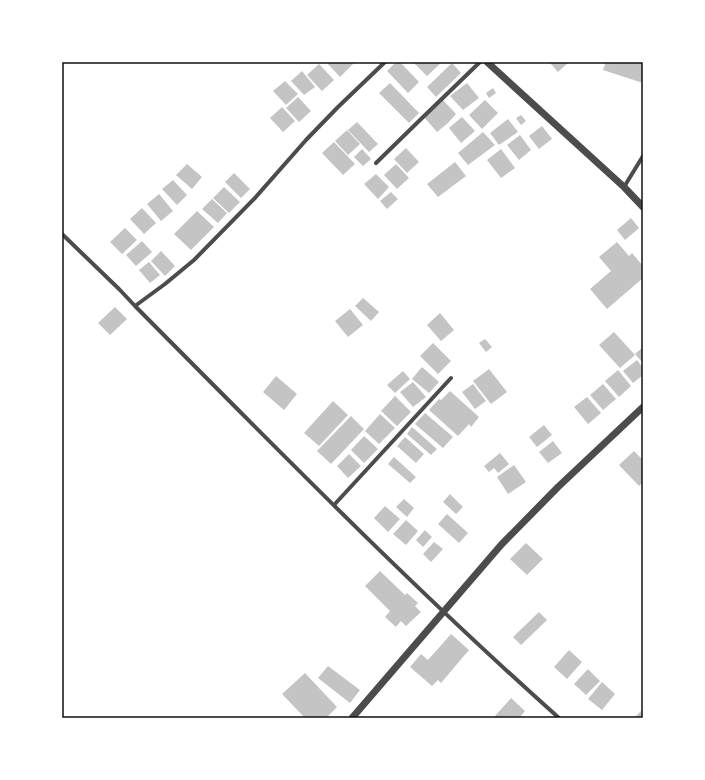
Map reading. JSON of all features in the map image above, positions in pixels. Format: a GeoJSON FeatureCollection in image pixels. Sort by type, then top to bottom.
{"type":"FeatureCollection","features":[{"type":"Feature","properties":{"kind":"street"},"geometry":{"type":"LineString","coordinates":[[135,306],[194,260],[255,198],[338,107],[385,62]]}},
{"type":"Feature","properties":{"kind":"street"},"geometry":{"type":"LineString","coordinates":[[376,163],[480,62]]}},
{"type":"Feature","properties":{"kind":"street"},"geometry":{"type":"LineString","coordinates":[[487,62],[624,187],[643,207]]}},
{"type":"Feature","properties":{"kind":"street"},"geometry":{"type":"LineString","coordinates":[[624,187],[643,156]]}},
{"type":"Feature","properties":{"kind":"street"},"geometry":{"type":"LineString","coordinates":[[62,234],[119,289],[334,505],[444,611],[559,718]]}},
{"type":"Feature","properties":{"kind":"street"},"geometry":{"type":"LineString","coordinates":[[334,505],[451,378]]}},
{"type":"Feature","properties":{"kind":"street"},"geometry":{"type":"LineString","coordinates":[[352,718],[502,545],[558,487],[643,407]]}},
{"type":"Feature","properties":{"kind":"building"},"geometry":{"type":"Polygon","coordinates":[[[326,62],[355,62],[340,77],[326,62]]]}},
{"type":"Feature","properties":{"kind":"building"},"geometry":{"type":"Polygon","coordinates":[[[396,62],[400,62],[419,82],[408,93],[387,71],[396,62]]]}},
{"type":"Feature","properties":{"kind":"building"},"geometry":{"type":"Polygon","coordinates":[[[413,62],[440,62],[441,63],[427,76],[413,62]]]}},
{"type":"Feature","properties":{"kind":"building"},"geometry":{"type":"Polygon","coordinates":[[[549,62],[569,62],[558,72],[549,62]]]}},
{"type":"Feature","properties":{"kind":"building"},"geometry":{"type":"Polygon","coordinates":[[[606,62],[643,62],[643,83],[603,70],[606,62]]]}},
{"type":"Feature","properties":{"kind":"building"},"geometry":{"type":"Polygon","coordinates":[[[452,63],[461,73],[436,97],[427,87],[452,63]]]}},
{"type":"Feature","properties":{"kind":"building"},"geometry":{"type":"Polygon","coordinates":[[[319,64],[334,80],[322,91],[307,75],[319,64]]]}},
{"type":"Feature","properties":{"kind":"building"},"geometry":{"type":"Polygon","coordinates":[[[302,71],[315,87],[304,95],[291,81],[302,71]]]}},
{"type":"Feature","properties":{"kind":"building"},"geometry":{"type":"Polygon","coordinates":[[[285,81],[298,94],[286,105],[273,91],[285,81]]]}},
{"type":"Feature","properties":{"kind":"building"},"geometry":{"type":"Polygon","coordinates":[[[390,83],[419,113],[409,123],[379,93],[390,83]]]}},
{"type":"Feature","properties":{"kind":"building"},"geometry":{"type":"Polygon","coordinates":[[[467,83],[479,98],[463,110],[450,96],[467,83]]]}},
{"type":"Feature","properties":{"kind":"building"},"geometry":{"type":"Polygon","coordinates":[[[493,88],[496,93],[489,98],[486,93],[493,88]]]}},
{"type":"Feature","properties":{"kind":"building"},"geometry":{"type":"Polygon","coordinates":[[[298,97],[311,111],[299,122],[286,108],[298,97]]]}},
{"type":"Feature","properties":{"kind":"building"},"geometry":{"type":"Polygon","coordinates":[[[443,100],[456,114],[437,132],[424,117],[443,100]]]}},
{"type":"Feature","properties":{"kind":"building"},"geometry":{"type":"Polygon","coordinates":[[[485,100],[498,113],[482,129],[469,115],[485,100]]]}},
{"type":"Feature","properties":{"kind":"building"},"geometry":{"type":"Polygon","coordinates":[[[282,107],[295,121],[283,132],[270,118],[282,107]]]}},
{"type":"Feature","properties":{"kind":"building"},"geometry":{"type":"Polygon","coordinates":[[[521,115],[526,121],[521,125],[516,118],[521,115]]]}},
{"type":"Feature","properties":{"kind":"building"},"geometry":{"type":"Polygon","coordinates":[[[462,117],[475,131],[461,143],[449,128],[462,117]]]}},
{"type":"Feature","properties":{"kind":"building"},"geometry":{"type":"Polygon","coordinates":[[[508,119],[518,132],[499,145],[490,133],[508,119]]]}},
{"type":"Feature","properties":{"kind":"building"},"geometry":{"type":"Polygon","coordinates":[[[357,122],[378,144],[369,152],[348,130],[357,122]]]}},
{"type":"Feature","properties":{"kind":"building"},"geometry":{"type":"Polygon","coordinates":[[[542,126],[552,139],[539,149],[529,136],[542,126]]]}},
{"type":"Feature","properties":{"kind":"building"},"geometry":{"type":"Polygon","coordinates":[[[347,130],[360,144],[348,155],[335,141],[347,130]]]}},
{"type":"Feature","properties":{"kind":"building"},"geometry":{"type":"Polygon","coordinates":[[[483,132],[495,145],[468,165],[458,153],[483,132]]]}},
{"type":"Feature","properties":{"kind":"building"},"geometry":{"type":"Polygon","coordinates":[[[520,135],[531,150],[519,160],[507,145],[520,135]]]}},
{"type":"Feature","properties":{"kind":"building"},"geometry":{"type":"Polygon","coordinates":[[[334,142],[355,164],[343,175],[322,153],[334,142]]]}},
{"type":"Feature","properties":{"kind":"building"},"geometry":{"type":"Polygon","coordinates":[[[406,148],[419,162],[407,173],[394,159],[406,148]]]}},
{"type":"Feature","properties":{"kind":"building"},"geometry":{"type":"Polygon","coordinates":[[[362,149],[371,159],[363,166],[354,157],[362,149]]]}},
{"type":"Feature","properties":{"kind":"building"},"geometry":{"type":"Polygon","coordinates":[[[501,149],[515,168],[501,178],[487,160],[501,149]]]}},
{"type":"Feature","properties":{"kind":"building"},"geometry":{"type":"Polygon","coordinates":[[[455,162],[466,176],[438,197],[427,184],[455,162]]]}},
{"type":"Feature","properties":{"kind":"building"},"geometry":{"type":"Polygon","coordinates":[[[187,164],[202,177],[192,189],[176,175],[187,164]]]}},
{"type":"Feature","properties":{"kind":"building"},"geometry":{"type":"Polygon","coordinates":[[[396,164],[409,178],[397,189],[384,175],[396,164]]]}},
{"type":"Feature","properties":{"kind":"building"},"geometry":{"type":"Polygon","coordinates":[[[234,173],[250,189],[241,198],[225,182],[234,173]]]}},
{"type":"Feature","properties":{"kind":"building"},"geometry":{"type":"Polygon","coordinates":[[[376,174],[389,187],[378,199],[364,184],[376,174]]]}},
{"type":"Feature","properties":{"kind":"building"},"geometry":{"type":"Polygon","coordinates":[[[173,180],[187,195],[177,205],[162,189],[173,180]]]}},
{"type":"Feature","properties":{"kind":"building"},"geometry":{"type":"Polygon","coordinates":[[[224,187],[240,202],[229,213],[213,198],[224,187]]]}},
{"type":"Feature","properties":{"kind":"building"},"geometry":{"type":"Polygon","coordinates":[[[391,192],[398,199],[387,209],[380,201],[391,192]]]}},
{"type":"Feature","properties":{"kind":"building"},"geometry":{"type":"Polygon","coordinates":[[[159,194],[173,211],[161,221],[147,204],[159,194]]]}},
{"type":"Feature","properties":{"kind":"building"},"geometry":{"type":"Polygon","coordinates":[[[212,199],[227,213],[218,223],[202,209],[212,199]]]}},
{"type":"Feature","properties":{"kind":"building"},"geometry":{"type":"Polygon","coordinates":[[[142,208],[156,223],[144,234],[130,219],[142,208]]]}},
{"type":"Feature","properties":{"kind":"building"},"geometry":{"type":"Polygon","coordinates":[[[197,211],[214,227],[191,250],[174,234],[197,211]]]}},
{"type":"Feature","properties":{"kind":"building"},"geometry":{"type":"Polygon","coordinates":[[[631,218],[639,228],[625,240],[617,230],[631,218]]]}},
{"type":"Feature","properties":{"kind":"building"},"geometry":{"type":"Polygon","coordinates":[[[125,228],[137,240],[122,254],[110,242],[125,228]]]}},
{"type":"Feature","properties":{"kind":"building"},"geometry":{"type":"Polygon","coordinates":[[[142,241],[152,252],[136,266],[126,255],[142,241]]]}},
{"type":"Feature","properties":{"kind":"building"},"geometry":{"type":"Polygon","coordinates":[[[617,242],[629,256],[632,253],[643,266],[643,278],[607,309],[590,289],[611,271],[599,257],[617,242]]]}},
{"type":"Feature","properties":{"kind":"building"},"geometry":{"type":"Polygon","coordinates":[[[161,251],[175,266],[165,276],[151,261],[161,251]]]}},
{"type":"Feature","properties":{"kind":"building"},"geometry":{"type":"Polygon","coordinates":[[[149,262],[160,275],[150,283],[139,270],[149,262]]]}},
{"type":"Feature","properties":{"kind":"building"},"geometry":{"type":"Polygon","coordinates":[[[363,298],[379,312],[371,321],[355,306],[363,298]]]}},
{"type":"Feature","properties":{"kind":"building"},"geometry":{"type":"Polygon","coordinates":[[[115,307],[127,319],[110,335],[98,323],[115,307]]]}},
{"type":"Feature","properties":{"kind":"building"},"geometry":{"type":"Polygon","coordinates":[[[350,309],[363,325],[348,337],[335,321],[350,309]]]}},
{"type":"Feature","properties":{"kind":"building"},"geometry":{"type":"Polygon","coordinates":[[[440,313],[454,330],[441,341],[427,325],[440,313]]]}},
{"type":"Feature","properties":{"kind":"building"},"geometry":{"type":"Polygon","coordinates":[[[614,332],[635,355],[620,368],[599,345],[614,332]]]}},
{"type":"Feature","properties":{"kind":"building"},"geometry":{"type":"Polygon","coordinates":[[[485,339],[492,347],[486,352],[479,343],[485,339]]]}},
{"type":"Feature","properties":{"kind":"building"},"geometry":{"type":"Polygon","coordinates":[[[433,343],[451,361],[438,374],[420,356],[433,343]]]}},
{"type":"Feature","properties":{"kind":"building"},"geometry":{"type":"Polygon","coordinates":[[[643,347],[643,363],[635,354],[643,347]]]}},
{"type":"Feature","properties":{"kind":"building"},"geometry":{"type":"Polygon","coordinates":[[[637,360],[643,368],[643,375],[633,383],[623,371],[637,360]]]}},
{"type":"Feature","properties":{"kind":"building"},"geometry":{"type":"Polygon","coordinates":[[[422,367],[439,382],[429,393],[412,379],[422,367]]]}},
{"type":"Feature","properties":{"kind":"building"},"geometry":{"type":"Polygon","coordinates":[[[489,369],[507,392],[491,404],[473,381],[489,369]]]}},
{"type":"Feature","properties":{"kind":"building"},"geometry":{"type":"Polygon","coordinates":[[[618,370],[631,386],[619,397],[605,381],[618,370]]]}},
{"type":"Feature","properties":{"kind":"building"},"geometry":{"type":"Polygon","coordinates":[[[403,371],[410,379],[395,393],[387,385],[403,371]]]}},
{"type":"Feature","properties":{"kind":"building"},"geometry":{"type":"Polygon","coordinates":[[[276,376],[297,394],[284,410],[263,392],[276,376]]]}},
{"type":"Feature","properties":{"kind":"building"},"geometry":{"type":"Polygon","coordinates":[[[413,382],[426,397],[413,407],[400,392],[413,382]]]}},
{"type":"Feature","properties":{"kind":"building"},"geometry":{"type":"Polygon","coordinates":[[[473,384],[486,401],[475,409],[462,392],[473,384]]]}},
{"type":"Feature","properties":{"kind":"building"},"geometry":{"type":"Polygon","coordinates":[[[603,384],[616,399],[603,410],[590,395],[603,384]]]}},
{"type":"Feature","properties":{"kind":"building"},"geometry":{"type":"Polygon","coordinates":[[[450,391],[479,417],[471,427],[469,424],[458,436],[429,410],[439,399],[441,400],[450,391]]]}},
{"type":"Feature","properties":{"kind":"building"},"geometry":{"type":"Polygon","coordinates":[[[395,396],[411,412],[397,426],[381,411],[395,396]]]}},
{"type":"Feature","properties":{"kind":"building"},"geometry":{"type":"Polygon","coordinates":[[[587,397],[601,413],[588,424],[574,407],[587,397]]]}},
{"type":"Feature","properties":{"kind":"building"},"geometry":{"type":"Polygon","coordinates":[[[333,401],[348,415],[319,446],[304,433],[333,401]]]}},
{"type":"Feature","properties":{"kind":"building"},"geometry":{"type":"Polygon","coordinates":[[[425,413],[453,437],[443,448],[415,424],[425,413]]]}},
{"type":"Feature","properties":{"kind":"building"},"geometry":{"type":"Polygon","coordinates":[[[380,414],[395,428],[379,444],[365,431],[380,414]]]}},
{"type":"Feature","properties":{"kind":"building"},"geometry":{"type":"Polygon","coordinates":[[[351,416],[364,429],[331,464],[317,451],[351,416]]]}},
{"type":"Feature","properties":{"kind":"building"},"geometry":{"type":"Polygon","coordinates":[[[544,425],[552,435],[537,447],[529,437],[544,425]]]}},
{"type":"Feature","properties":{"kind":"building"},"geometry":{"type":"Polygon","coordinates":[[[412,427],[437,449],[431,455],[407,434],[412,427]]]}},
{"type":"Feature","properties":{"kind":"building"},"geometry":{"type":"Polygon","coordinates":[[[364,436],[378,449],[364,463],[351,450],[364,436]]]}},
{"type":"Feature","properties":{"kind":"building"},"geometry":{"type":"Polygon","coordinates":[[[405,437],[424,454],[416,463],[397,446],[405,437]]]}},
{"type":"Feature","properties":{"kind":"building"},"geometry":{"type":"Polygon","coordinates":[[[553,441],[562,453],[548,463],[539,452],[553,441]]]}},
{"type":"Feature","properties":{"kind":"building"},"geometry":{"type":"Polygon","coordinates":[[[634,451],[643,460],[643,482],[639,486],[619,465],[634,451]]]}},
{"type":"Feature","properties":{"kind":"building"},"geometry":{"type":"Polygon","coordinates":[[[500,453],[509,464],[498,473],[494,468],[489,472],[484,466],[500,453]]]}},
{"type":"Feature","properties":{"kind":"building"},"geometry":{"type":"Polygon","coordinates":[[[349,454],[361,466],[348,478],[337,466],[349,454]]]}},
{"type":"Feature","properties":{"kind":"building"},"geometry":{"type":"Polygon","coordinates":[[[394,457],[416,477],[410,483],[388,464],[394,457]]]}},
{"type":"Feature","properties":{"kind":"building"},"geometry":{"type":"Polygon","coordinates":[[[514,465],[526,482],[508,494],[497,477],[514,465]]]}},
{"type":"Feature","properties":{"kind":"building"},"geometry":{"type":"Polygon","coordinates":[[[450,494],[463,507],[456,514],[443,502],[450,494]]]}},
{"type":"Feature","properties":{"kind":"building"},"geometry":{"type":"Polygon","coordinates":[[[404,499],[414,508],[407,517],[396,507],[404,499]]]}},
{"type":"Feature","properties":{"kind":"building"},"geometry":{"type":"Polygon","coordinates":[[[385,506],[400,519],[388,532],[374,518],[385,506]]]}},
{"type":"Feature","properties":{"kind":"building"},"geometry":{"type":"Polygon","coordinates":[[[447,514],[468,533],[459,543],[438,524],[447,514]]]}},
{"type":"Feature","properties":{"kind":"building"},"geometry":{"type":"Polygon","coordinates":[[[406,520],[418,531],[406,545],[393,534],[406,520]]]}},
{"type":"Feature","properties":{"kind":"building"},"geometry":{"type":"Polygon","coordinates":[[[425,530],[432,537],[423,547],[416,540],[425,530]]]}},
{"type":"Feature","properties":{"kind":"building"},"geometry":{"type":"Polygon","coordinates":[[[434,542],[443,549],[431,562],[423,554],[434,542]]]}},
{"type":"Feature","properties":{"kind":"building"},"geometry":{"type":"Polygon","coordinates":[[[526,543],[543,559],[527,575],[510,559],[526,543]]]}},
{"type":"Feature","properties":{"kind":"building"},"geometry":{"type":"Polygon","coordinates":[[[380,571],[405,595],[407,593],[418,603],[415,606],[421,612],[406,626],[401,621],[396,627],[385,617],[390,611],[365,586],[380,571]]]}},
{"type":"Feature","properties":{"kind":"building"},"geometry":{"type":"Polygon","coordinates":[[[539,612],[547,620],[521,645],[513,637],[539,612]]]}},
{"type":"Feature","properties":{"kind":"building"},"geometry":{"type":"Polygon","coordinates":[[[451,634],[469,650],[441,683],[438,680],[432,686],[410,667],[421,654],[428,660],[451,634]]]}},
{"type":"Feature","properties":{"kind":"building"},"geometry":{"type":"Polygon","coordinates":[[[569,650],[582,662],[567,679],[554,667],[569,650]]]}},
{"type":"Feature","properties":{"kind":"building"},"geometry":{"type":"Polygon","coordinates":[[[328,666],[360,690],[350,703],[318,678],[328,666]]]}},
{"type":"Feature","properties":{"kind":"building"},"geometry":{"type":"Polygon","coordinates":[[[588,669],[600,681],[586,695],[574,684],[588,669]]]}},
{"type":"Feature","properties":{"kind":"building"},"geometry":{"type":"Polygon","coordinates":[[[305,673],[337,707],[326,718],[305,718],[282,694],[305,673]]]}},
{"type":"Feature","properties":{"kind":"building"},"geometry":{"type":"Polygon","coordinates":[[[602,682],[615,694],[602,710],[588,699],[602,682]]]}},
{"type":"Feature","properties":{"kind":"building"},"geometry":{"type":"Polygon","coordinates":[[[511,698],[525,711],[519,718],[497,718],[495,716],[511,698]]]}},
{"type":"Feature","properties":{"kind":"building"},"geometry":{"type":"Polygon","coordinates":[[[643,709],[643,718],[634,718],[643,709]]]}}]}
